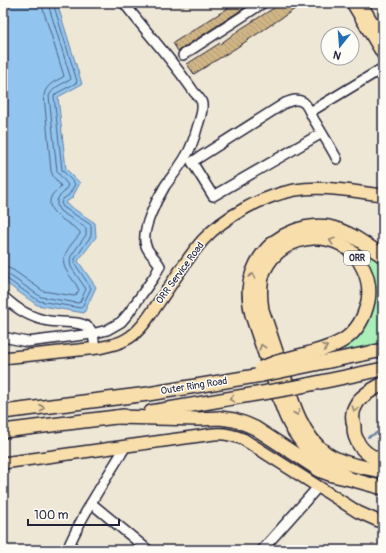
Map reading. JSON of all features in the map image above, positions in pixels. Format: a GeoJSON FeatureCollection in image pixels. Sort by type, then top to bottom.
{"type":"FeatureCollection","features":[{"type":"Feature","properties":{"kind":"highway","name":"ORR"},"geometry":{"type":"LineString","coordinates":[[350,479],[321,462],[298,438],[290,424],[281,404],[252,315],[249,291],[254,269],[263,252],[277,239],[308,227],[319,226],[338,230],[356,238],[383,256]]}},
{"type":"Feature","properties":{"kind":"highway","name":"ORR"},"geometry":{"type":"LineString","coordinates":[[290,364],[344,340],[354,330],[363,317],[367,307],[369,286],[362,265],[348,248],[330,239],[319,237],[299,240],[282,249],[268,263],[261,281],[260,300],[262,310],[293,403],[299,418],[313,440],[328,454],[347,463],[383,471]]}},
{"type":"Feature","properties":{"kind":"highway","name":"Outer Ring Road"},"geometry":{"type":"LineString","coordinates":[[3,412],[148,394],[244,378],[262,371],[290,364],[383,350]]}},
{"type":"Feature","properties":{"kind":"highway","name":"Outer Ring Road"},"geometry":{"type":"LineString","coordinates":[[3,431],[204,404],[383,369]]}},
{"type":"Feature","properties":{"kind":"highway"},"geometry":{"type":"LineString","coordinates":[[383,384],[370,392],[356,404],[353,413],[356,439],[361,448],[371,456],[383,462]]}},
{"type":"Feature","properties":{"kind":"highway","name":"ORR"},"geometry":{"type":"LineString","coordinates":[[116,417],[198,419],[220,418],[234,420],[256,428],[321,471],[383,488]]}},
{"type":"Feature","properties":{"kind":"main road"},"geometry":{"type":"LineString","coordinates":[[352,3],[383,55]]}},
{"type":"Feature","properties":{"kind":"main road"},"geometry":{"type":"LineString","coordinates":[[361,3],[383,40]]}},
{"type":"Feature","properties":{"kind":"main road","name":"ORR Service Road"},"geometry":{"type":"LineString","coordinates":[[3,358],[95,348],[112,345],[125,340],[136,332],[146,320],[203,240],[219,226],[238,213],[259,202],[279,194],[296,190],[313,189],[333,189],[383,195]]}},
{"type":"Feature","properties":{"kind":"main road"},"geometry":{"type":"LineString","coordinates":[[3,463],[224,433],[234,435],[249,442],[358,512],[383,523]]}},
{"type":"Feature","properties":{"kind":"street"},"geometry":{"type":"LineString","coordinates":[[3,337],[27,342],[92,334],[107,330],[122,322],[154,277],[160,266],[146,246],[145,232],[151,214],[161,194],[187,156],[192,146],[203,105],[188,83],[124,3]]}},
{"type":"Feature","properties":{"kind":"street"},"geometry":{"type":"LineString","coordinates":[[182,55],[263,3]]}},
{"type":"Feature","properties":{"kind":"street"},"geometry":{"type":"LineString","coordinates":[[310,112],[383,68]]}},
{"type":"Feature","properties":{"kind":"street"},"geometry":{"type":"LineString","coordinates":[[322,133],[213,196],[192,162],[284,103],[294,100],[305,103],[337,159]]}},
{"type":"Feature","properties":{"kind":"street"},"geometry":{"type":"LineString","coordinates":[[3,296],[20,311],[38,319],[51,322],[81,324],[88,327],[92,334],[95,348]]}},
{"type":"Feature","properties":{"kind":"street"},"geometry":{"type":"LineString","coordinates":[[67,550],[91,503],[126,446]]}},
{"type":"Feature","properties":{"kind":"street"},"geometry":{"type":"LineString","coordinates":[[262,550],[318,487]]}},
{"type":"Feature","properties":{"kind":"street"},"geometry":{"type":"LineString","coordinates":[[91,503],[148,550]]}},
{"type":"Feature","properties":{"kind":"green space"},"geometry":{"type":"Polygon","coordinates":[[[349,241],[383,263],[383,343],[345,352],[344,347],[362,330],[368,321],[373,308],[348,243],[349,241]]]}},
{"type":"Feature","properties":{"kind":"water"},"geometry":{"type":"Polygon","coordinates":[[[3,3],[57,3],[82,84],[58,97],[66,169],[80,183],[72,198],[65,203],[95,223],[96,237],[78,261],[96,287],[84,313],[37,305],[3,281],[3,3]]]}},
{"type":"Feature","properties":{"kind":"building"},"geometry":{"type":"Polygon","coordinates":[[[236,3],[252,3],[178,51],[173,43],[236,3]]]}},
{"type":"Feature","properties":{"kind":"building"},"geometry":{"type":"Polygon","coordinates":[[[282,3],[304,3],[194,74],[187,64],[282,3]]]}},
{"type":"Feature","properties":{"kind":"waterway"},"geometry":{"type":"LineString","coordinates":[[368,437],[383,430]]}}]}
